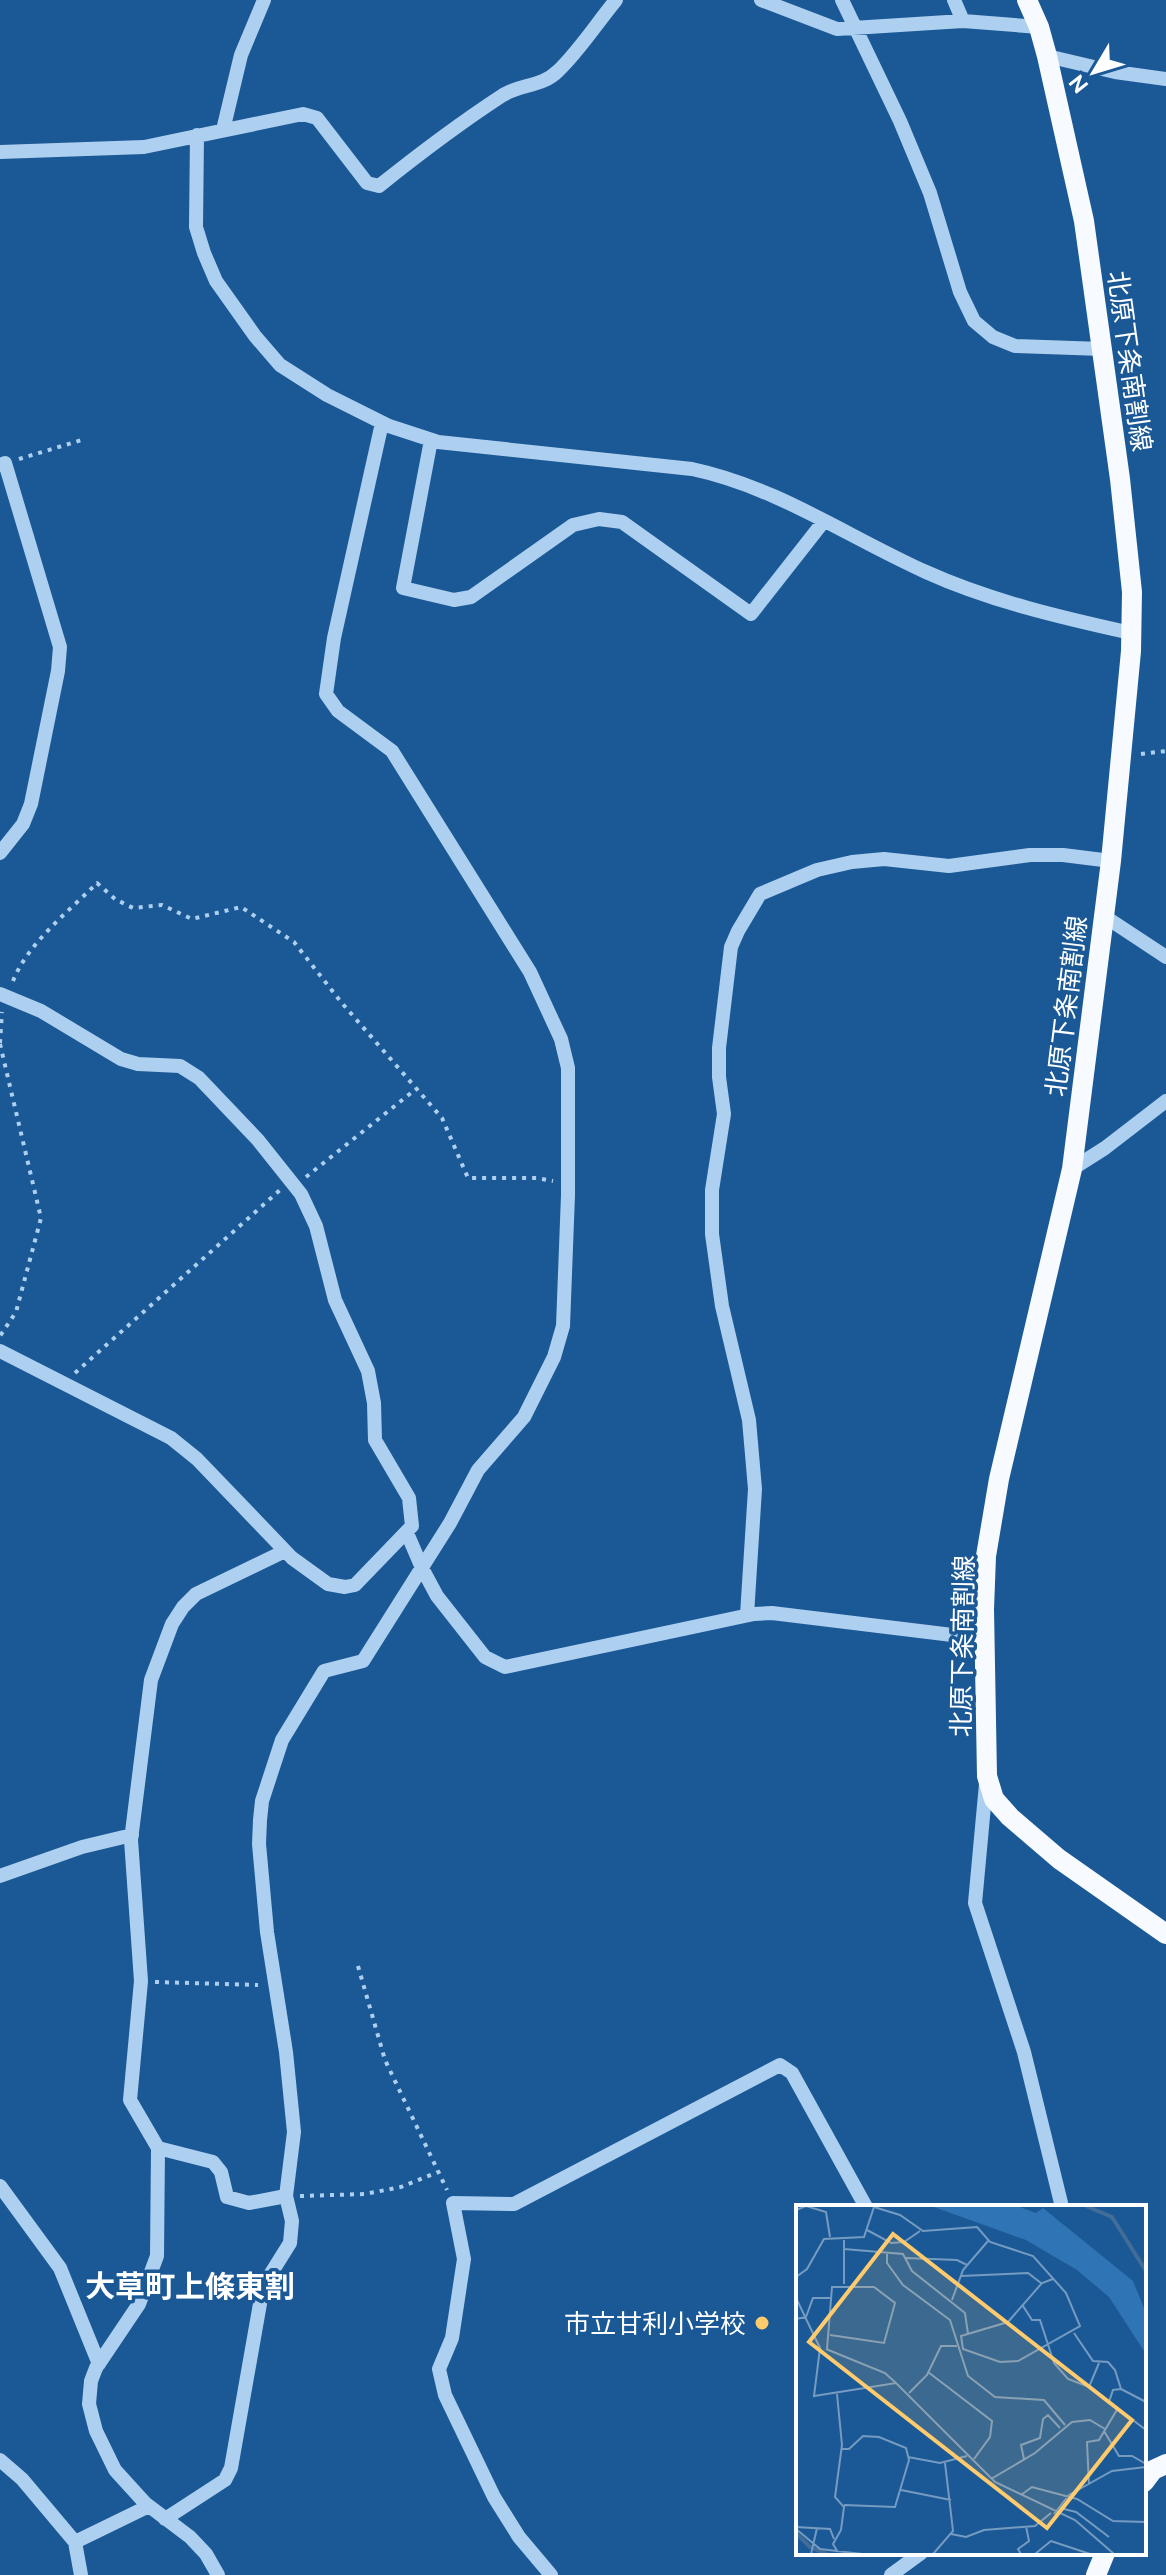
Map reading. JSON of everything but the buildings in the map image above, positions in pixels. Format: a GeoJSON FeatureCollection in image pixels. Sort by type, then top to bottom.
{"type":"FeatureCollection","features":[{"type":"Feature","properties":{"kind":"main road","name":"北原下条南割線"},"geometry":{"type":"LineString","coordinates":[[1027,0],[1047,56],[1084,221],[1132,592],[1122,757],[1072,1169],[999,1479],[986,1556],[987,1776],[994,1799],[1010,1817],[1059,1859],[1166,1934]]}},
{"type":"Feature","properties":{"kind":"main road"},"geometry":{"type":"LineString","coordinates":[[1146,2475],[1166,2464]]}},
{"type":"Feature","properties":{"kind":"main road"},"geometry":{"type":"LineString","coordinates":[[1096,2575],[1104,2555]]}},
{"type":"Feature","properties":{"kind":"street"},"geometry":{"type":"LineString","coordinates":[[223,130],[241,55],[264,0]]}},
{"type":"Feature","properties":{"kind":"street"},"geometry":{"type":"LineString","coordinates":[[0,152],[144,147],[303,114],[317,118],[367,183],[379,186],[441,137],[505,94],[520,86],[541,83],[557,72],[616,0]]}},
{"type":"Feature","properties":{"kind":"street"},"geometry":{"type":"LineString","coordinates":[[761,0],[837,29],[963,21],[1039,27]]}},
{"type":"Feature","properties":{"kind":"street"},"geometry":{"type":"LineString","coordinates":[[842,0],[900,121],[930,193],[960,292],[974,321],[993,337],[1015,346],[1102,349]]}},
{"type":"Feature","properties":{"kind":"street"},"geometry":{"type":"LineString","coordinates":[[954,0],[963,21]]}},
{"type":"Feature","properties":{"kind":"street"},"geometry":{"type":"LineString","coordinates":[[1047,56],[1115,72],[1166,79]]}},
{"type":"Feature","properties":{"kind":"street"},"geometry":{"type":"LineString","coordinates":[[197,135],[196,227],[216,281],[280,365],[327,395],[382,423],[431,440],[718,474],[780,498],[866,544],[931,574],[1060,616],[1131,633]]}},
{"type":"Feature","properties":{"kind":"street"},"geometry":{"type":"LineString","coordinates":[[165,2519],[225,2480],[231,2468],[261,2298],[270,2275],[290,2243],[292,2221],[286,2196],[294,2132],[277,1984],[267,1932],[259,1844],[262,1801],[282,1740],[324,1671],[363,1661],[450,1523],[478,1470],[524,1417],[554,1357],[563,1326],[568,1068],[561,1039],[530,972],[392,751],[338,711],[326,694],[334,638],[382,423]]}},
{"type":"Feature","properties":{"kind":"street"},"geometry":{"type":"LineString","coordinates":[[431,440],[403,588],[454,600],[471,597],[573,525],[599,519],[622,522],[751,614],[824,521]]}},
{"type":"Feature","properties":{"kind":"street"},"geometry":{"type":"LineString","coordinates":[[0,853],[23,824],[31,804],[60,647],[3,464]]}},
{"type":"Feature","properties":{"kind":"street"},"geometry":{"type":"LineString","coordinates":[[747,1615],[755,1489],[749,1420],[722,1306],[712,1234],[712,1190],[724,1114],[719,1048],[731,947],[738,931],[760,894],[817,870],[852,862],[884,859],[949,866],[1041,855],[1111,861]]}},
{"type":"Feature","properties":{"kind":"street"},"geometry":{"type":"LineString","coordinates":[[1104,916],[1166,957]]}},
{"type":"Feature","properties":{"kind":"street"},"geometry":{"type":"LineString","coordinates":[[0,1351],[171,1438],[197,1459],[285,1551],[328,1584],[355,1585],[412,1526],[412,1506],[375,1440],[374,1403],[368,1371],[335,1300],[316,1226],[292,1184],[258,1140],[199,1078],[180,1066],[138,1064],[121,1059],[41,1011],[4,995]]}},
{"type":"Feature","properties":{"kind":"street"},"geometry":{"type":"LineString","coordinates":[[1072,1169],[1166,1101]]}},
{"type":"Feature","properties":{"kind":"street"},"geometry":{"type":"LineString","coordinates":[[407,1533],[437,1596],[485,1657],[505,1667],[747,1615],[772,1613],[985,1639]]}},
{"type":"Feature","properties":{"kind":"street"},"geometry":{"type":"LineString","coordinates":[[218,2575],[206,2554],[190,2537],[149,2506],[115,2470],[96,2431],[89,2404],[91,2381],[139,2304],[157,2256],[158,2148],[130,2100],[141,1981],[132,1835],[151,1680],[172,1624],[196,1594],[285,1551]]}},
{"type":"Feature","properties":{"kind":"street"},"geometry":{"type":"LineString","coordinates":[[987,1776],[975,1903],[1024,2052],[1062,2205]]}},
{"type":"Feature","properties":{"kind":"street"},"geometry":{"type":"LineString","coordinates":[[0,1876],[82,1847],[132,1835]]}},
{"type":"Feature","properties":{"kind":"street"},"geometry":{"type":"LineString","coordinates":[[551,2575],[519,2537],[494,2497],[445,2395],[439,2369],[452,2338],[464,2259],[453,2203],[514,2204],[780,2065],[792,2073],[865,2205]]}},
{"type":"Feature","properties":{"kind":"street"},"geometry":{"type":"LineString","coordinates":[[158,2148],[213,2162],[221,2172],[227,2197],[249,2203],[286,2196]]}},
{"type":"Feature","properties":{"kind":"street"},"geometry":{"type":"LineString","coordinates":[[0,2186],[60,2268],[99,2364]]}},
{"type":"Feature","properties":{"kind":"street"},"geometry":{"type":"LineString","coordinates":[[0,2460],[22,2479],[75,2542],[81,2575]]}},
{"type":"Feature","properties":{"kind":"street"},"geometry":{"type":"LineString","coordinates":[[75,2542],[149,2506]]}},
{"type":"Feature","properties":{"kind":"street"},"geometry":{"type":"LineString","coordinates":[[891,2575],[918,2555]]}},
{"type":"Feature","properties":{"kind":"path"},"geometry":{"type":"LineString","coordinates":[[3,464],[85,439]]}},
{"type":"Feature","properties":{"kind":"path"},"geometry":{"type":"LineString","coordinates":[[1122,757],[1166,751]]}},
{"type":"Feature","properties":{"kind":"path"},"geometry":{"type":"LineString","coordinates":[[0,1336],[16,1312],[41,1218],[0,1043],[4,995],[18,968],[46,934],[97,883],[115,899],[133,908],[162,905],[192,919],[241,907],[294,942],[341,1002],[442,1118],[468,1178],[537,1178],[568,1184]]}},
{"type":"Feature","properties":{"kind":"path"},"geometry":{"type":"LineString","coordinates":[[65,1383],[292,1184],[416,1089]]}},
{"type":"Feature","properties":{"kind":"path"},"geometry":{"type":"LineString","coordinates":[[358,1966],[385,2060],[453,2203]]}},
{"type":"Feature","properties":{"kind":"path"},"geometry":{"type":"LineString","coordinates":[[141,1981],[234,1986],[277,1984]]}},
{"type":"Feature","properties":{"kind":"path"},"geometry":{"type":"LineString","coordinates":[[286,2196],[365,2194],[401,2187],[438,2172]]}},
{"type":"Feature","properties":{"kind":"place","name":"市立甘利小学校"},"geometry":{"type":"Point","coordinates":[762,2323]}},
{"type":"Feature","properties":{"kind":"district","name":"大草町上條東割"},"geometry":{"type":"Point","coordinates":[190,2286]}}]}
